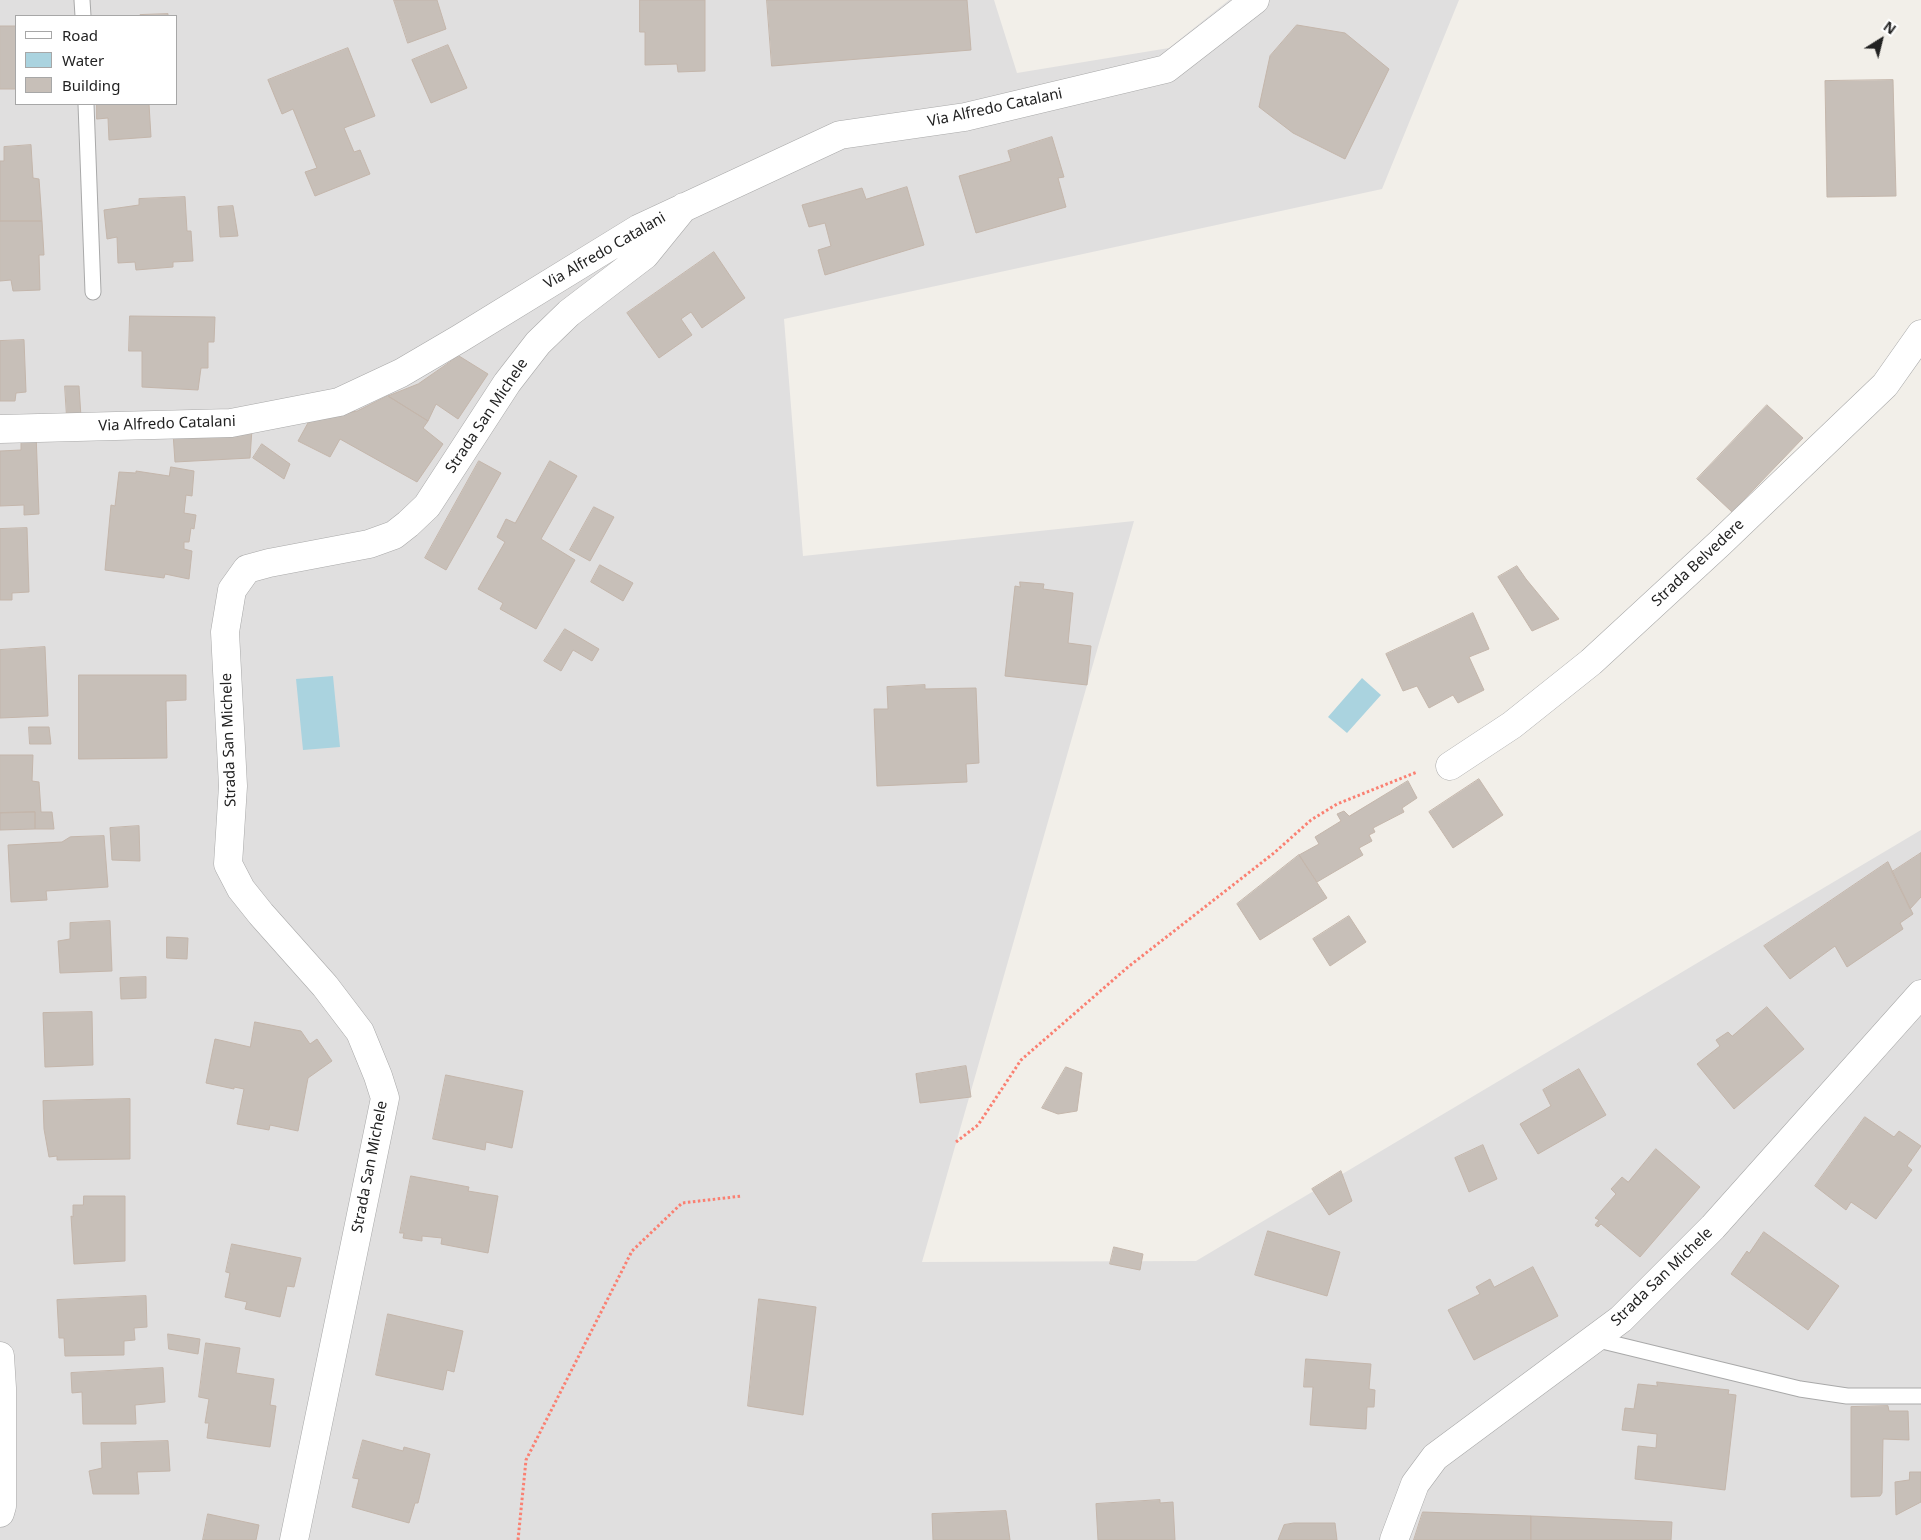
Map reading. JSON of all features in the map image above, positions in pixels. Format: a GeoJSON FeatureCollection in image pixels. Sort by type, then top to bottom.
{"type":"FeatureCollection","features":[{"type":"Feature","properties":{"kind":"street","name":"Via Alfredo Catalani"},"geometry":{"type":"LineString","coordinates":[[0,429],[231,423],[339,402],[401,373],[638,229],[840,135],[965,117],[1166,69],[1255,0]]}},
{"type":"Feature","properties":{"kind":"street","name":"Strada San Michele"},"geometry":{"type":"LineString","coordinates":[[294,1540],[384,1098],[378,1076],[360,1032],[324,986],[241,889],[228,864],[233,786],[225,632],[232,590],[247,569],[369,544],[394,535],[408,524],[427,506],[507,383],[538,343],[568,313],[645,256],[684,207]]}},
{"type":"Feature","properties":{"kind":"street","name":"Strada Belvedere"},"geometry":{"type":"LineString","coordinates":[[1450,766],[1512,725],[1590,662],[1692,570],[1885,385],[1921,334]]}},
{"type":"Feature","properties":{"kind":"street","name":"Strada San Michele"},"geometry":{"type":"LineString","coordinates":[[1394,1540],[1415,1484],[1435,1457],[1621,1319],[1713,1227],[1921,994]]}},
{"type":"Feature","properties":{"kind":"street"},"geometry":{"type":"LineString","coordinates":[[0,1356],[2,1388],[2,1506],[0,1512]]}},
{"type":"Feature","properties":{"kind":"lane"},"geometry":{"type":"LineString","coordinates":[[82,0],[83,15]]}},
{"type":"Feature","properties":{"kind":"lane"},"geometry":{"type":"LineString","coordinates":[[86,105],[93,292]]}},
{"type":"Feature","properties":{"kind":"lane"},"geometry":{"type":"LineString","coordinates":[[1594,1339],[1800,1389],[1847,1396],[1921,1396]]}},
{"type":"Feature","properties":{"kind":"path"},"geometry":{"type":"LineString","coordinates":[[956,1142],[978,1126],[1021,1060],[1128,966],[1274,853],[1311,820],[1337,804],[1436,763],[1450,766]]}},
{"type":"Feature","properties":{"kind":"path"},"geometry":{"type":"LineString","coordinates":[[518,1540],[526,1460],[632,1252],[682,1203],[742,1196]]}},
{"type":"Feature","properties":{"kind":"shaded area"},"geometry":{"type":"Polygon","coordinates":[[[0,0],[994,0],[1017,73],[1169,48],[1229,0],[1459,0],[1382,189],[784,319],[803,556],[1134,521],[922,1262],[1196,1261],[1921,830],[1921,1540],[0,1540],[0,0]]]}},
{"type":"Feature","properties":{"kind":"water"},"geometry":{"type":"Polygon","coordinates":[[[333,676],[340,747],[303,750],[296,679],[333,676]]]}},
{"type":"Feature","properties":{"kind":"water"},"geometry":{"type":"Polygon","coordinates":[[[1362,678],[1381,695],[1347,733],[1328,717],[1362,678]]]}},
{"type":"Feature","properties":{"kind":"building"},"geometry":{"type":"Polygon","coordinates":[[[394,0],[437,0],[446,29],[408,43],[394,0]]]}},
{"type":"Feature","properties":{"kind":"building"},"geometry":{"type":"Polygon","coordinates":[[[640,0],[705,0],[705,71],[678,72],[677,64],[645,65],[645,32],[640,32],[640,0]]]}},
{"type":"Feature","properties":{"kind":"building"},"geometry":{"type":"Polygon","coordinates":[[[767,0],[967,0],[971,50],[772,66],[767,0]]]}},
{"type":"Feature","properties":{"kind":"building"},"geometry":{"type":"Polygon","coordinates":[[[1297,25],[1345,33],[1389,69],[1345,159],[1293,133],[1259,107],[1270,56],[1297,25]]]}},
{"type":"Feature","properties":{"kind":"building"},"geometry":{"type":"Polygon","coordinates":[[[0,26],[15,26],[15,89],[0,89],[0,26]]]}},
{"type":"Feature","properties":{"kind":"building"},"geometry":{"type":"Polygon","coordinates":[[[448,45],[467,88],[431,103],[412,60],[448,45]]]}},
{"type":"Feature","properties":{"kind":"building"},"geometry":{"type":"Polygon","coordinates":[[[348,48],[375,116],[344,128],[354,152],[360,150],[370,174],[315,196],[305,172],[317,168],[293,109],[282,114],[268,80],[348,48]]]}},
{"type":"Feature","properties":{"kind":"building"},"geometry":{"type":"Polygon","coordinates":[[[1893,80],[1896,196],[1827,197],[1825,81],[1893,80]]]}},
{"type":"Feature","properties":{"kind":"building"},"geometry":{"type":"Polygon","coordinates":[[[97,105],[149,105],[151,137],[109,140],[108,118],[97,119],[97,105]]]}},
{"type":"Feature","properties":{"kind":"building"},"geometry":{"type":"Polygon","coordinates":[[[1052,137],[1064,177],[1058,178],[1066,207],[976,233],[959,176],[1011,161],[1008,151],[1052,137]]]}},
{"type":"Feature","properties":{"kind":"building"},"geometry":{"type":"Polygon","coordinates":[[[31,145],[33,178],[39,179],[42,221],[0,221],[0,161],[4,161],[4,147],[31,145]]]}},
{"type":"Feature","properties":{"kind":"building"},"geometry":{"type":"Polygon","coordinates":[[[907,187],[924,245],[825,275],[818,250],[831,246],[825,223],[809,227],[802,205],[862,188],[866,199],[907,187]]]}},
{"type":"Feature","properties":{"kind":"building"},"geometry":{"type":"Polygon","coordinates":[[[185,197],[187,231],[191,231],[193,261],[173,262],[173,267],[136,270],[135,262],[118,263],[117,237],[107,239],[104,210],[139,205],[139,199],[185,197]]]}},
{"type":"Feature","properties":{"kind":"building"},"geometry":{"type":"Polygon","coordinates":[[[233,206],[238,236],[220,237],[218,207],[233,206]]]}},
{"type":"Feature","properties":{"kind":"building"},"geometry":{"type":"Polygon","coordinates":[[[0,221],[42,221],[44,255],[39,255],[40,290],[13,291],[11,280],[0,281],[0,221]]]}},
{"type":"Feature","properties":{"kind":"building"},"geometry":{"type":"Polygon","coordinates":[[[714,252],[745,298],[702,328],[691,312],[681,319],[692,335],[659,358],[627,313],[714,252]]]}},
{"type":"Feature","properties":{"kind":"building"},"geometry":{"type":"Polygon","coordinates":[[[130,316],[215,317],[214,342],[208,342],[208,368],[201,368],[198,390],[142,387],[142,351],[129,351],[130,316]]]}},
{"type":"Feature","properties":{"kind":"building"},"geometry":{"type":"Polygon","coordinates":[[[24,340],[26,392],[16,393],[15,401],[0,401],[0,341],[24,340]]]}},
{"type":"Feature","properties":{"kind":"building"},"geometry":{"type":"Polygon","coordinates":[[[459,356],[488,374],[458,419],[436,404],[428,421],[388,396],[418,384],[459,356]]]}},
{"type":"Feature","properties":{"kind":"building"},"geometry":{"type":"Polygon","coordinates":[[[65,386],[79,386],[81,417],[67,417],[65,386]]]}},
{"type":"Feature","properties":{"kind":"building"},"geometry":{"type":"Polygon","coordinates":[[[388,396],[428,421],[423,428],[443,444],[417,482],[340,439],[330,457],[298,441],[309,421],[357,411],[388,396]]]}},
{"type":"Feature","properties":{"kind":"building"},"geometry":{"type":"Polygon","coordinates":[[[1767,405],[1803,438],[1732,512],[1697,479],[1767,405]]]}},
{"type":"Feature","properties":{"kind":"building"},"geometry":{"type":"Polygon","coordinates":[[[252,429],[250,458],[175,462],[173,433],[252,429]]]}},
{"type":"Feature","properties":{"kind":"building"},"geometry":{"type":"Polygon","coordinates":[[[36,433],[39,514],[24,515],[24,505],[0,506],[0,451],[21,450],[21,440],[36,433]]]}},
{"type":"Feature","properties":{"kind":"building"},"geometry":{"type":"Polygon","coordinates":[[[262,444],[290,464],[284,479],[253,458],[262,444]]]}},
{"type":"Feature","properties":{"kind":"building"},"geometry":{"type":"Polygon","coordinates":[[[479,461],[501,473],[446,570],[425,558],[479,461]]]}},
{"type":"Feature","properties":{"kind":"building"},"geometry":{"type":"Polygon","coordinates":[[[550,461],[577,476],[541,539],[575,560],[536,629],[500,609],[503,603],[478,589],[505,542],[497,537],[506,519],[515,523],[550,461]]]}},
{"type":"Feature","properties":{"kind":"building"},"geometry":{"type":"Polygon","coordinates":[[[171,467],[194,471],[192,496],[186,495],[184,513],[196,515],[194,529],[191,528],[189,542],[184,542],[184,549],[192,551],[189,579],[165,574],[164,578],[105,570],[111,505],[115,506],[119,472],[136,473],[136,471],[169,476],[171,467]]]}},
{"type":"Feature","properties":{"kind":"building"},"geometry":{"type":"Polygon","coordinates":[[[594,507],[614,517],[590,561],[570,550],[594,507]]]}},
{"type":"Feature","properties":{"kind":"building"},"geometry":{"type":"Polygon","coordinates":[[[27,528],[29,592],[12,593],[12,600],[0,600],[0,529],[27,528]]]}},
{"type":"Feature","properties":{"kind":"building"},"geometry":{"type":"Polygon","coordinates":[[[600,565],[633,583],[623,601],[591,582],[600,565]]]}},
{"type":"Feature","properties":{"kind":"building"},"geometry":{"type":"Polygon","coordinates":[[[1517,566],[1559,619],[1532,631],[1498,577],[1517,566]]]}},
{"type":"Feature","properties":{"kind":"building"},"geometry":{"type":"Polygon","coordinates":[[[1020,582],[1044,584],[1043,589],[1073,593],[1068,643],[1091,646],[1087,685],[1005,676],[1015,586],[1020,587],[1020,582]]]}},
{"type":"Feature","properties":{"kind":"building"},"geometry":{"type":"Polygon","coordinates":[[[1473,613],[1489,649],[1469,657],[1484,690],[1458,703],[1453,695],[1429,708],[1417,686],[1403,691],[1386,654],[1473,613]]]}},
{"type":"Feature","properties":{"kind":"building"},"geometry":{"type":"Polygon","coordinates":[[[565,629],[599,649],[592,661],[573,650],[561,671],[544,661],[565,629]]]}},
{"type":"Feature","properties":{"kind":"building"},"geometry":{"type":"Polygon","coordinates":[[[45,647],[48,716],[0,718],[0,650],[45,647]]]}},
{"type":"Feature","properties":{"kind":"building"},"geometry":{"type":"Polygon","coordinates":[[[79,675],[186,675],[186,700],[166,701],[167,758],[79,759],[79,675]]]}},
{"type":"Feature","properties":{"kind":"building"},"geometry":{"type":"Polygon","coordinates":[[[925,685],[925,689],[976,688],[979,763],[966,764],[967,782],[877,786],[874,709],[888,709],[887,687],[925,685]]]}},
{"type":"Feature","properties":{"kind":"building"},"geometry":{"type":"Polygon","coordinates":[[[29,727],[49,727],[51,744],[30,744],[29,727]]]}},
{"type":"Feature","properties":{"kind":"building"},"geometry":{"type":"Polygon","coordinates":[[[0,755],[33,755],[32,781],[39,782],[41,812],[52,812],[54,829],[35,829],[35,812],[0,813],[0,755]]]}},
{"type":"Feature","properties":{"kind":"building"},"geometry":{"type":"Polygon","coordinates":[[[1479,779],[1503,815],[1453,848],[1429,812],[1479,779]]]}},
{"type":"Feature","properties":{"kind":"building"},"geometry":{"type":"Polygon","coordinates":[[[1408,781],[1417,798],[1402,808],[1404,812],[1373,828],[1375,832],[1369,835],[1372,841],[1359,848],[1363,855],[1317,882],[1299,855],[1319,844],[1315,837],[1341,821],[1337,814],[1344,811],[1349,816],[1408,781]]]}},
{"type":"Feature","properties":{"kind":"building"},"geometry":{"type":"Polygon","coordinates":[[[35,812],[35,829],[0,830],[0,813],[35,812]]]}},
{"type":"Feature","properties":{"kind":"building"},"geometry":{"type":"Polygon","coordinates":[[[139,826],[140,861],[112,860],[110,828],[139,826]]]}},
{"type":"Feature","properties":{"kind":"building"},"geometry":{"type":"Polygon","coordinates":[[[104,836],[108,887],[46,891],[47,900],[11,902],[8,845],[62,842],[70,837],[104,836]]]}},
{"type":"Feature","properties":{"kind":"building"},"geometry":{"type":"Polygon","coordinates":[[[1921,853],[1921,897],[1910,909],[1892,872],[1921,853]]]}},
{"type":"Feature","properties":{"kind":"building"},"geometry":{"type":"Polygon","coordinates":[[[1299,855],[1327,898],[1260,940],[1237,904],[1299,855]]]}},
{"type":"Feature","properties":{"kind":"building"},"geometry":{"type":"Polygon","coordinates":[[[1888,862],[1913,914],[1900,923],[1903,929],[1847,967],[1835,946],[1790,979],[1764,946],[1888,862]]]}},
{"type":"Feature","properties":{"kind":"building"},"geometry":{"type":"Polygon","coordinates":[[[1349,916],[1366,942],[1330,966],[1313,939],[1349,916]]]}},
{"type":"Feature","properties":{"kind":"building"},"geometry":{"type":"Polygon","coordinates":[[[110,921],[112,971],[60,973],[58,941],[70,939],[70,923],[110,921]]]}},
{"type":"Feature","properties":{"kind":"building"},"geometry":{"type":"Polygon","coordinates":[[[167,937],[188,938],[187,959],[167,958],[167,937]]]}},
{"type":"Feature","properties":{"kind":"building"},"geometry":{"type":"Polygon","coordinates":[[[146,977],[146,998],[121,999],[120,978],[146,977]]]}},
{"type":"Feature","properties":{"kind":"building"},"geometry":{"type":"Polygon","coordinates":[[[1767,1007],[1804,1049],[1734,1109],[1697,1064],[1720,1046],[1716,1040],[1728,1032],[1732,1036],[1767,1007]]]}},
{"type":"Feature","properties":{"kind":"building"},"geometry":{"type":"Polygon","coordinates":[[[92,1012],[93,1065],[45,1067],[43,1013],[92,1012]]]}},
{"type":"Feature","properties":{"kind":"building"},"geometry":{"type":"Polygon","coordinates":[[[255,1022],[301,1031],[310,1044],[317,1039],[332,1061],[308,1078],[298,1131],[270,1125],[269,1130],[237,1124],[244,1089],[234,1087],[234,1089],[206,1083],[215,1039],[250,1047],[255,1022]]]}},
{"type":"Feature","properties":{"kind":"building"},"geometry":{"type":"Polygon","coordinates":[[[966,1066],[971,1097],[920,1103],[916,1074],[966,1066]]]}},
{"type":"Feature","properties":{"kind":"building"},"geometry":{"type":"Polygon","coordinates":[[[1066,1067],[1082,1073],[1077,1111],[1058,1114],[1042,1108],[1066,1067]]]}},
{"type":"Feature","properties":{"kind":"building"},"geometry":{"type":"Polygon","coordinates":[[[1579,1069],[1606,1115],[1538,1154],[1520,1124],[1551,1106],[1543,1090],[1579,1069]]]}},
{"type":"Feature","properties":{"kind":"building"},"geometry":{"type":"Polygon","coordinates":[[[446,1075],[523,1091],[512,1148],[486,1142],[485,1150],[433,1139],[446,1075]]]}},
{"type":"Feature","properties":{"kind":"building"},"geometry":{"type":"Polygon","coordinates":[[[130,1099],[130,1159],[57,1160],[57,1156],[49,1157],[44,1129],[43,1101],[130,1099]]]}},
{"type":"Feature","properties":{"kind":"building"},"geometry":{"type":"Polygon","coordinates":[[[1865,1117],[1894,1137],[1899,1131],[1921,1146],[1907,1166],[1912,1170],[1876,1219],[1851,1202],[1846,1210],[1815,1186],[1865,1117]]]}},
{"type":"Feature","properties":{"kind":"building"},"geometry":{"type":"Polygon","coordinates":[[[1483,1145],[1497,1179],[1469,1192],[1455,1158],[1483,1145]]]}},
{"type":"Feature","properties":{"kind":"building"},"geometry":{"type":"Polygon","coordinates":[[[1656,1149],[1700,1187],[1640,1257],[1601,1224],[1598,1227],[1595,1225],[1599,1220],[1595,1218],[1616,1194],[1611,1189],[1622,1177],[1628,1182],[1656,1149]]]}},
{"type":"Feature","properties":{"kind":"building"},"geometry":{"type":"Polygon","coordinates":[[[1341,1171],[1352,1201],[1329,1215],[1312,1189],[1341,1171]]]}},
{"type":"Feature","properties":{"kind":"building"},"geometry":{"type":"Polygon","coordinates":[[[411,1176],[469,1187],[468,1191],[498,1196],[488,1253],[441,1244],[442,1238],[422,1236],[422,1241],[403,1238],[404,1233],[400,1233],[411,1176]]]}},
{"type":"Feature","properties":{"kind":"building"},"geometry":{"type":"Polygon","coordinates":[[[84,1196],[125,1196],[125,1261],[74,1264],[71,1216],[73,1217],[73,1205],[83,1205],[84,1196]]]}},
{"type":"Feature","properties":{"kind":"building"},"geometry":{"type":"Polygon","coordinates":[[[1268,1231],[1340,1252],[1327,1296],[1255,1275],[1268,1231]]]}},
{"type":"Feature","properties":{"kind":"building"},"geometry":{"type":"Polygon","coordinates":[[[1764,1232],[1839,1286],[1808,1330],[1731,1274],[1747,1251],[1749,1253],[1764,1232]]]}},
{"type":"Feature","properties":{"kind":"building"},"geometry":{"type":"Polygon","coordinates":[[[232,1244],[301,1258],[294,1287],[287,1286],[280,1317],[245,1309],[247,1302],[225,1297],[230,1273],[226,1272],[232,1244]]]}},
{"type":"Feature","properties":{"kind":"building"},"geometry":{"type":"Polygon","coordinates":[[[1114,1247],[1143,1254],[1140,1270],[1110,1264],[1114,1247]]]}},
{"type":"Feature","properties":{"kind":"building"},"geometry":{"type":"Polygon","coordinates":[[[1533,1267],[1558,1316],[1474,1360],[1448,1310],[1480,1294],[1476,1287],[1490,1279],[1494,1287],[1533,1267]]]}},
{"type":"Feature","properties":{"kind":"building"},"geometry":{"type":"Polygon","coordinates":[[[146,1296],[147,1327],[134,1328],[135,1340],[124,1341],[124,1355],[65,1356],[64,1338],[59,1338],[57,1300],[146,1296]]]}},
{"type":"Feature","properties":{"kind":"building"},"geometry":{"type":"Polygon","coordinates":[[[759,1299],[816,1307],[803,1415],[748,1406],[759,1299]]]}},
{"type":"Feature","properties":{"kind":"building"},"geometry":{"type":"Polygon","coordinates":[[[388,1314],[463,1331],[454,1372],[447,1370],[443,1390],[376,1375],[388,1314]]]}},
{"type":"Feature","properties":{"kind":"building"},"geometry":{"type":"Polygon","coordinates":[[[168,1334],[200,1339],[198,1354],[169,1349],[168,1334]]]}},
{"type":"Feature","properties":{"kind":"building"},"geometry":{"type":"Polygon","coordinates":[[[206,1343],[240,1348],[236,1373],[274,1379],[270,1405],[276,1406],[270,1447],[207,1438],[209,1423],[205,1423],[209,1399],[199,1397],[206,1343]]]}},
{"type":"Feature","properties":{"kind":"building"},"geometry":{"type":"Polygon","coordinates":[[[1306,1359],[1371,1364],[1369,1389],[1375,1390],[1374,1407],[1367,1407],[1366,1429],[1310,1425],[1313,1387],[1304,1387],[1306,1359]]]}},
{"type":"Feature","properties":{"kind":"building"},"geometry":{"type":"Polygon","coordinates":[[[163,1368],[165,1402],[135,1405],[136,1424],[83,1424],[82,1392],[72,1393],[71,1373],[163,1368]]]}},
{"type":"Feature","properties":{"kind":"building"},"geometry":{"type":"Polygon","coordinates":[[[1657,1382],[1729,1390],[1728,1394],[1736,1395],[1725,1490],[1635,1479],[1638,1446],[1656,1448],[1657,1434],[1622,1430],[1625,1408],[1634,1409],[1638,1384],[1657,1386],[1657,1382]]]}},
{"type":"Feature","properties":{"kind":"building"},"geometry":{"type":"Polygon","coordinates":[[[1888,1406],[1889,1411],[1908,1411],[1909,1440],[1883,1439],[1882,1493],[1880,1496],[1851,1497],[1851,1407],[1888,1406]]]}},
{"type":"Feature","properties":{"kind":"building"},"geometry":{"type":"Polygon","coordinates":[[[363,1440],[403,1451],[404,1447],[430,1454],[418,1503],[415,1503],[409,1523],[352,1507],[359,1479],[353,1478],[363,1440]]]}},
{"type":"Feature","properties":{"kind":"building"},"geometry":{"type":"Polygon","coordinates":[[[168,1441],[170,1471],[137,1472],[139,1494],[93,1494],[89,1471],[102,1468],[101,1443],[168,1441]]]}},
{"type":"Feature","properties":{"kind":"building"},"geometry":{"type":"Polygon","coordinates":[[[1910,1472],[1921,1472],[1921,1502],[1896,1515],[1895,1482],[1909,1480],[1910,1472]]]}},
{"type":"Feature","properties":{"kind":"building"},"geometry":{"type":"Polygon","coordinates":[[[1160,1500],[1160,1503],[1173,1502],[1175,1540],[1098,1540],[1096,1504],[1160,1500]]]}},
{"type":"Feature","properties":{"kind":"building"},"geometry":{"type":"Polygon","coordinates":[[[1006,1511],[1010,1540],[933,1540],[932,1514],[1006,1511]]]}},
{"type":"Feature","properties":{"kind":"building"},"geometry":{"type":"Polygon","coordinates":[[[1423,1512],[1531,1516],[1531,1540],[1414,1540],[1423,1512]]]}},
{"type":"Feature","properties":{"kind":"building"},"geometry":{"type":"Polygon","coordinates":[[[208,1514],[259,1525],[256,1540],[203,1540],[208,1514]]]}},
{"type":"Feature","properties":{"kind":"building"},"geometry":{"type":"Polygon","coordinates":[[[1531,1516],[1672,1522],[1671,1540],[1531,1540],[1531,1516]]]}},
{"type":"Feature","properties":{"kind":"building"},"geometry":{"type":"Polygon","coordinates":[[[1294,1523],[1335,1523],[1337,1540],[1278,1540],[1284,1525],[1294,1523]]]}}]}
